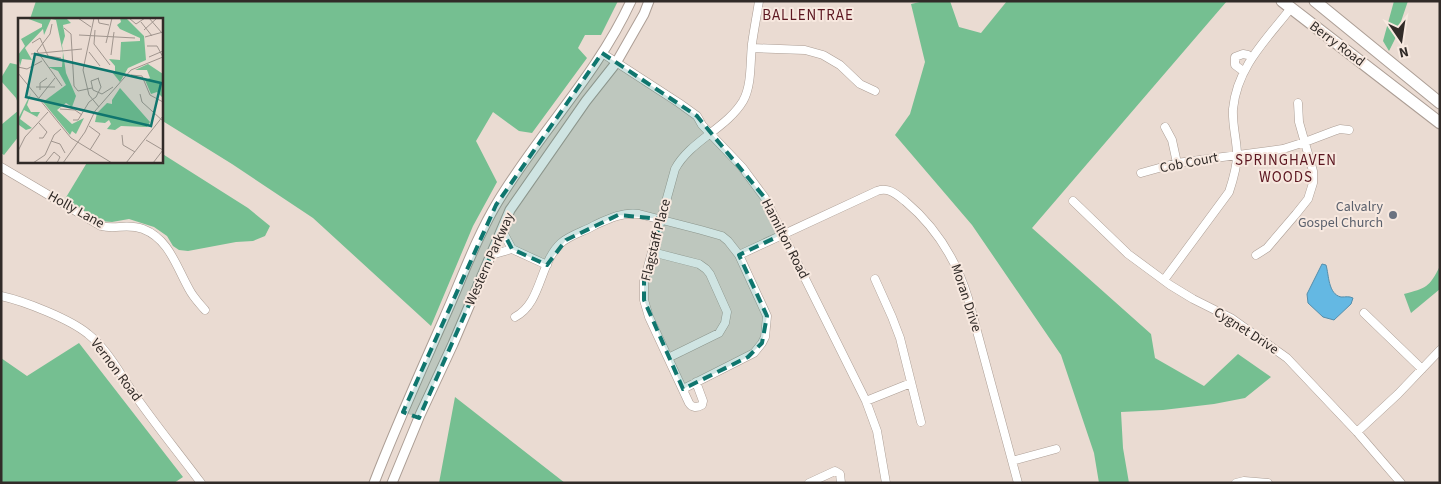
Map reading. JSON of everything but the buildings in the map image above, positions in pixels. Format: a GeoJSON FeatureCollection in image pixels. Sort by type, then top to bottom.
{"type":"FeatureCollection","features":[{"type":"Feature","properties":{"kind":"highway","name":"Berry Road"},"geometry":{"type":"LineString","coordinates":[[1315,1],[1440,102]]}},
{"type":"Feature","properties":{"kind":"highway","name":"Berry Road"},"geometry":{"type":"LineString","coordinates":[[1286,5],[1440,123]]}},
{"type":"Feature","properties":{"kind":"main road","name":"Western Parkway"},"geometry":{"type":"LineString","coordinates":[[374,483],[471,256],[496,205],[514,176],[602,53],[617,30],[631,1]]}},
{"type":"Feature","properties":{"kind":"main road","name":"Western Parkway"},"geometry":{"type":"LineString","coordinates":[[392,483],[419,418],[454,344],[510,210],[586,101],[616,63],[650,1]]}},
{"type":"Feature","properties":{"kind":"main road"},"geometry":{"type":"LineString","coordinates":[[403,412],[419,418]]}},
{"type":"Feature","properties":{"kind":"street","name":"Flagstaff Place"},"geometry":{"type":"LineString","coordinates":[[696,382],[703,401],[699,407],[691,406],[649,317],[644,302],[644,281],[677,165],[682,157],[735,111],[743,101],[748,89],[759,1]]}},
{"type":"Feature","properties":{"kind":"street"},"geometry":{"type":"LineString","coordinates":[[1164,280],[1229,192],[1237,154],[1233,132],[1235,96],[1243,71],[1286,5]]}},
{"type":"Feature","properties":{"kind":"street"},"geometry":{"type":"LineString","coordinates":[[752,48],[805,50],[823,55],[840,65],[860,84],[875,92]]}},
{"type":"Feature","properties":{"kind":"street","name":"Hamilton Road"},"geometry":{"type":"LineString","coordinates":[[602,53],[679,102],[697,116],[710,133],[750,176],[765,198],[866,401],[876,431],[886,483]]}},
{"type":"Feature","properties":{"kind":"street"},"geometry":{"type":"LineString","coordinates":[[1243,71],[1235,65],[1235,58],[1237,55],[1243,54],[1251,58]]}},
{"type":"Feature","properties":{"kind":"street"},"geometry":{"type":"LineString","coordinates":[[1256,254],[1267,248],[1308,199],[1313,183],[1313,171],[1299,122],[1298,103]]}},
{"type":"Feature","properties":{"kind":"street"},"geometry":{"type":"LineString","coordinates":[[1165,127],[1172,140],[1178,163]]}},
{"type":"Feature","properties":{"kind":"street","name":"Cob Court"},"geometry":{"type":"LineString","coordinates":[[1141,173],[1178,163],[1272,150],[1305,142],[1334,131],[1349,130]]}},
{"type":"Feature","properties":{"kind":"street","name":"Holly Lane"},"geometry":{"type":"LineString","coordinates":[[1,167],[101,226],[109,228],[125,225],[142,229],[157,236],[163,241],[190,291],[205,310]]}},
{"type":"Feature","properties":{"kind":"street","name":"Moran Drive"},"geometry":{"type":"LineString","coordinates":[[783,234],[882,189],[895,193],[938,234],[961,276],[1018,483]]}},
{"type":"Feature","properties":{"kind":"street","name":"Cygnet Drive"},"geometry":{"type":"LineString","coordinates":[[1073,201],[1128,254],[1179,291],[1231,318],[1287,358],[1357,432],[1401,483]]}},
{"type":"Feature","properties":{"kind":"street"},"geometry":{"type":"LineString","coordinates":[[515,317],[524,312],[529,304],[547,265],[560,244],[618,215],[629,213],[661,219],[722,236],[730,242],[739,255],[767,316],[765,337],[758,348],[748,357],[682,389]]}},
{"type":"Feature","properties":{"kind":"street"},"geometry":{"type":"LineString","coordinates":[[503,226],[504,234],[512,249]]}},
{"type":"Feature","properties":{"kind":"street"},"geometry":{"type":"LineString","coordinates":[[739,255],[783,234]]}},
{"type":"Feature","properties":{"kind":"street"},"geometry":{"type":"LineString","coordinates":[[491,255],[512,249],[547,265]]}},
{"type":"Feature","properties":{"kind":"street"},"geometry":{"type":"LineString","coordinates":[[652,252],[699,264],[706,269],[727,312],[725,323],[718,333],[668,358]]}},
{"type":"Feature","properties":{"kind":"street"},"geometry":{"type":"LineString","coordinates":[[875,279],[899,336],[921,422]]}},
{"type":"Feature","properties":{"kind":"street","name":"Vernon Road"},"geometry":{"type":"LineString","coordinates":[[1,296],[57,317],[78,327],[94,338],[201,483]]}},
{"type":"Feature","properties":{"kind":"street"},"geometry":{"type":"LineString","coordinates":[[1364,313],[1422,370]]}},
{"type":"Feature","properties":{"kind":"street"},"geometry":{"type":"LineString","coordinates":[[1357,432],[1422,370],[1440,350]]}},
{"type":"Feature","properties":{"kind":"street"},"geometry":{"type":"LineString","coordinates":[[866,401],[911,383]]}},
{"type":"Feature","properties":{"kind":"street"},"geometry":{"type":"LineString","coordinates":[[1012,461],[1056,449]]}},
{"type":"Feature","properties":{"kind":"street"},"geometry":{"type":"LineString","coordinates":[[809,483],[835,471],[840,474],[841,483]]}},
{"type":"Feature","properties":{"kind":"street"},"geometry":{"type":"LineString","coordinates":[[1236,483],[1244,481],[1268,483]]}},
{"type":"Feature","properties":{"kind":"highlighted area"},"geometry":{"type":"Polygon","coordinates":[[[602,53],[697,116],[765,198],[783,234],[739,255],[767,316],[762,343],[748,357],[683,389],[644,300],[644,281],[661,219],[618,215],[566,240],[547,265],[512,249],[502,230],[419,418],[403,412],[496,205],[602,53]]]}},
{"type":"Feature","properties":{"kind":"green space"},"geometry":{"type":"Polygon","coordinates":[[[36,1],[618,1],[601,35],[585,35],[578,48],[587,58],[532,133],[519,131],[493,112],[476,141],[497,182],[473,226],[431,326],[313,218],[162,121],[162,18],[30,18],[36,1]]]}},
{"type":"Feature","properties":{"kind":"green space"},"geometry":{"type":"Polygon","coordinates":[[[924,1],[950,1],[959,27],[981,33],[1007,1],[1227,1],[1032,228],[1151,334],[1155,358],[1204,386],[1238,354],[1271,377],[1245,398],[1163,410],[1121,412],[1123,448],[1129,483],[1099,483],[1094,453],[1061,355],[972,225],[895,135],[910,114],[925,62],[911,4],[924,1]]]}},
{"type":"Feature","properties":{"kind":"green space"},"geometry":{"type":"Polygon","coordinates":[[[1394,1],[1408,1],[1389,51],[1383,41],[1394,1]]]}},
{"type":"Feature","properties":{"kind":"green space"},"geometry":{"type":"Polygon","coordinates":[[[10,63],[18,65],[18,103],[16,98],[1,81],[10,63]]]}},
{"type":"Feature","properties":{"kind":"green space"},"geometry":{"type":"Polygon","coordinates":[[[18,111],[18,137],[4,155],[1,153],[1,125],[18,111]]]}},
{"type":"Feature","properties":{"kind":"green space"},"geometry":{"type":"Polygon","coordinates":[[[162,154],[248,208],[270,226],[265,236],[253,241],[236,242],[188,251],[179,250],[173,246],[167,236],[154,227],[129,219],[112,222],[100,221],[65,199],[87,162],[162,162],[162,154]]]}},
{"type":"Feature","properties":{"kind":"green space"},"geometry":{"type":"Polygon","coordinates":[[[1440,266],[1440,289],[1411,313],[1404,294],[1430,283],[1440,266]]]}},
{"type":"Feature","properties":{"kind":"green space"},"geometry":{"type":"Polygon","coordinates":[[[79,343],[183,477],[174,483],[1,483],[1,358],[27,376],[79,343]]]}},
{"type":"Feature","properties":{"kind":"green space"},"geometry":{"type":"Polygon","coordinates":[[[455,397],[565,483],[439,483],[455,397]]]}},
{"type":"Feature","properties":{"kind":"water"},"geometry":{"type":"Polygon","coordinates":[[[1322,264],[1326,265],[1331,288],[1334,292],[1341,297],[1353,298],[1351,304],[1334,320],[1323,317],[1308,303],[1307,294],[1322,264]]]}},
{"type":"Feature","properties":{"kind":"place","name":"Calvalry Gospel Church"},"geometry":{"type":"Point","coordinates":[1393,215]}},
{"type":"Feature","properties":{"kind":"district","name":"BALLENTRAE"},"geometry":{"type":"Point","coordinates":[808,15]}},
{"type":"Feature","properties":{"kind":"district","name":"SPRINGHAVEN WOODS"},"geometry":{"type":"Point","coordinates":[1286,168]}}]}
